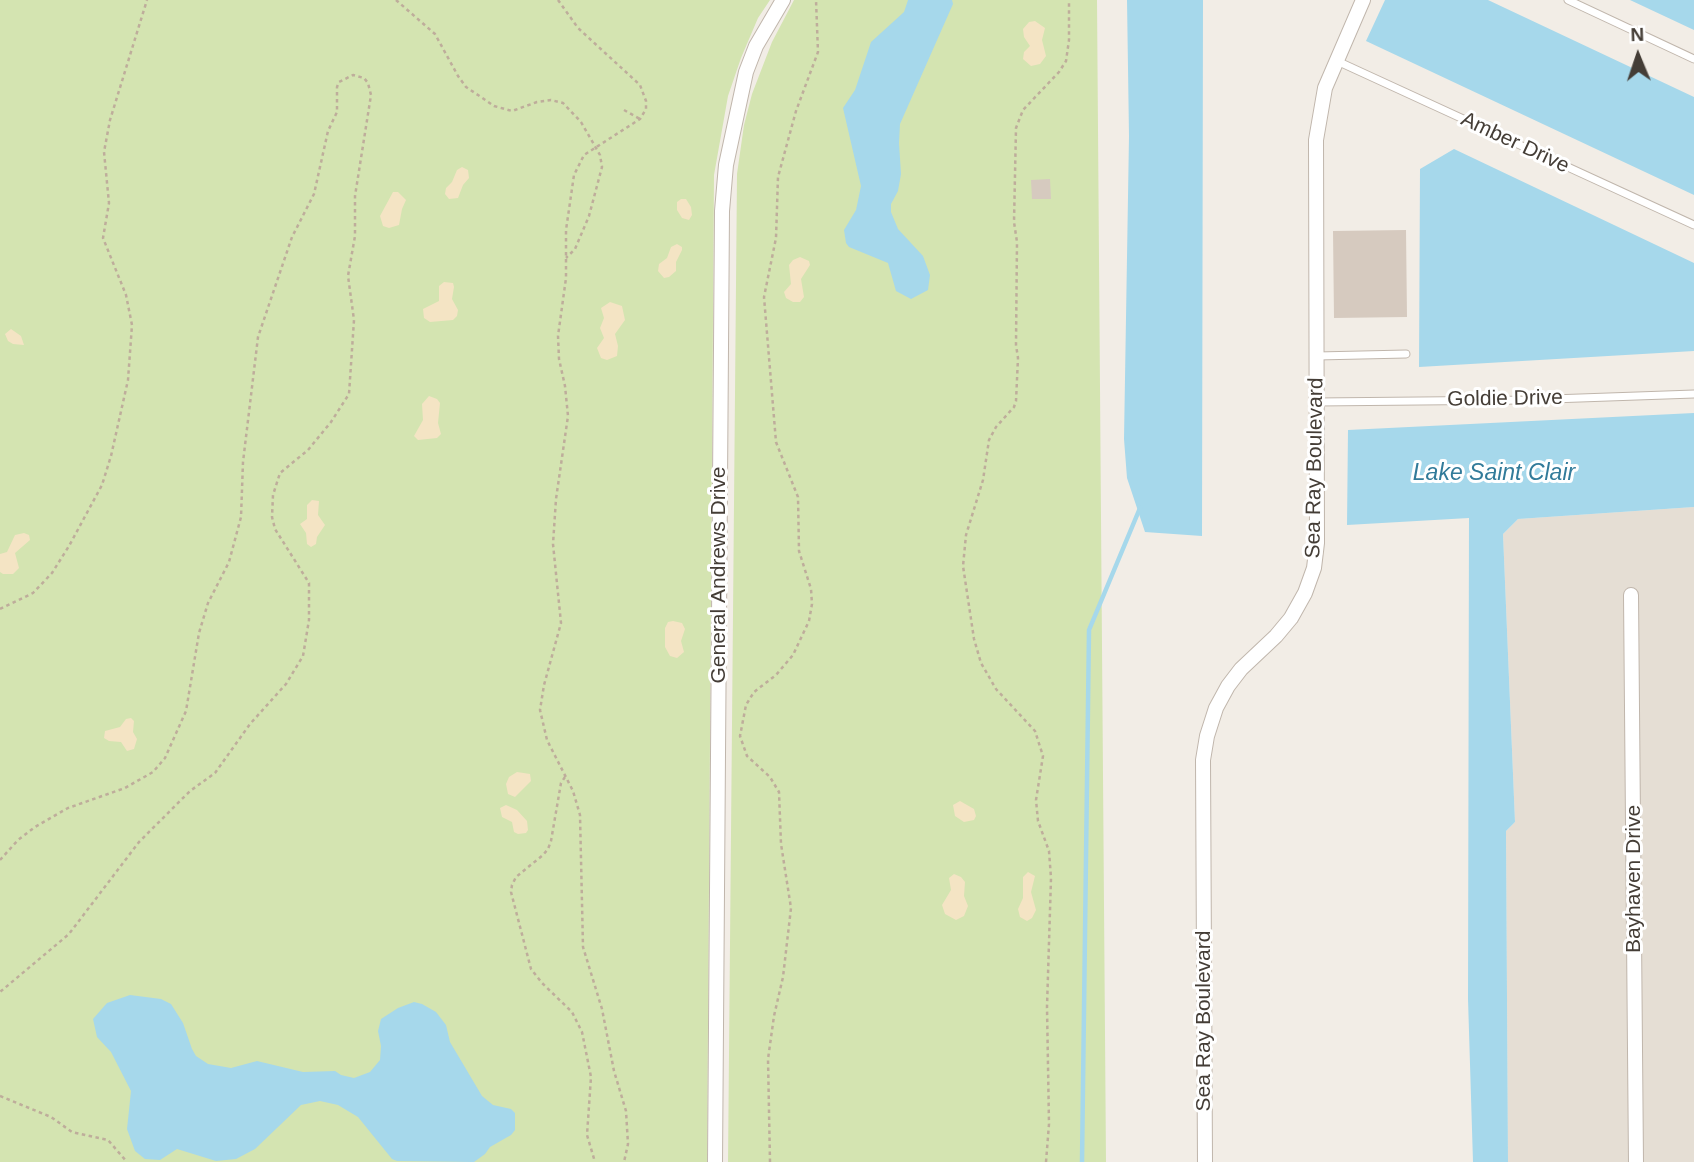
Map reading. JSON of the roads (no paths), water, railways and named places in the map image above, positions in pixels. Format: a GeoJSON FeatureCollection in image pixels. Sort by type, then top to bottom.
{"type":"FeatureCollection","features":[{"type":"Feature","properties":{"kind":"street","name":"General Andrews Drive"},"geometry":{"type":"LineString","coordinates":[[715,1162],[722,211],[726,165],[746,72],[756,46],[783,0]]}},
{"type":"Feature","properties":{"kind":"street","name":"Sea Ray Boulevard"},"geometry":{"type":"LineString","coordinates":[[1205,1162],[1203,760],[1207,736],[1222,697],[1241,669],[1291,618],[1305,593],[1314,568],[1317,543],[1316,140],[1325,88],[1363,0]]}},
{"type":"Feature","properties":{"kind":"street","name":"Bayhaven Drive"},"geometry":{"type":"LineString","coordinates":[[1631,595],[1636,1162]]}},
{"type":"Feature","properties":{"kind":"lane"},"geometry":{"type":"LineString","coordinates":[[1568,0],[1694,59]]}},
{"type":"Feature","properties":{"kind":"lane","name":"Amber Drive"},"geometry":{"type":"LineString","coordinates":[[1336,61],[1694,225]]}},
{"type":"Feature","properties":{"kind":"lane"},"geometry":{"type":"LineString","coordinates":[[1316,356],[1406,354]]}},
{"type":"Feature","properties":{"kind":"lane","name":"Goldie Drive"},"geometry":{"type":"LineString","coordinates":[[1316,402],[1523,400],[1694,394]]}},
{"type":"Feature","properties":{"kind":"water"},"geometry":{"type":"Polygon","coordinates":[[[908,0],[952,0],[953,4],[900,124],[901,174],[891,212],[898,229],[923,256],[930,275],[928,290],[911,299],[896,291],[888,263],[849,247],[844,230],[856,210],[861,186],[843,108],[855,90],[871,42],[904,12],[908,0]]]}},
{"type":"Feature","properties":{"kind":"water"},"geometry":{"type":"Polygon","coordinates":[[[1127,0],[1203,0],[1202,536],[1145,532],[1127,478],[1124,439],[1129,136],[1127,0]]]}},
{"type":"Feature","properties":{"kind":"water"},"geometry":{"type":"Polygon","coordinates":[[[1385,0],[1488,0],[1694,97],[1694,195],[1366,41],[1385,0]]]}},
{"type":"Feature","properties":{"kind":"water"},"geometry":{"type":"Polygon","coordinates":[[[1630,0],[1694,0],[1694,30],[1630,0]]]}},
{"type":"Feature","properties":{"kind":"water"},"geometry":{"type":"Polygon","coordinates":[[[1454,149],[1694,263],[1694,351],[1419,367],[1420,169],[1454,149]]]}},
{"type":"Feature","properties":{"kind":"water","name":"Lake Saint Clair"},"geometry":{"type":"Polygon","coordinates":[[[1694,413],[1694,507],[1518,519],[1503,534],[1515,822],[1506,831],[1508,1162],[1473,1162],[1468,999],[1469,518],[1347,525],[1348,430],[1694,413]]]}},
{"type":"Feature","properties":{"kind":"water"},"geometry":{"type":"Polygon","coordinates":[[[130,995],[161,999],[171,1004],[183,1023],[196,1056],[208,1064],[231,1068],[257,1061],[303,1072],[335,1071],[354,1078],[370,1072],[380,1060],[378,1031],[381,1019],[414,1002],[422,1004],[436,1012],[446,1025],[450,1042],[482,1096],[493,1105],[511,1109],[515,1113],[515,1130],[474,1162],[397,1161],[392,1159],[358,1117],[338,1105],[320,1101],[301,1105],[255,1149],[236,1159],[216,1161],[177,1149],[160,1160],[145,1159],[135,1151],[127,1129],[131,1091],[111,1052],[97,1037],[93,1019],[107,1003],[130,995]]]}},
{"type":"Feature","properties":{"kind":"waterway"},"geometry":{"type":"LineString","coordinates":[[1082,1162],[1089,630],[1140,508]]}}]}
